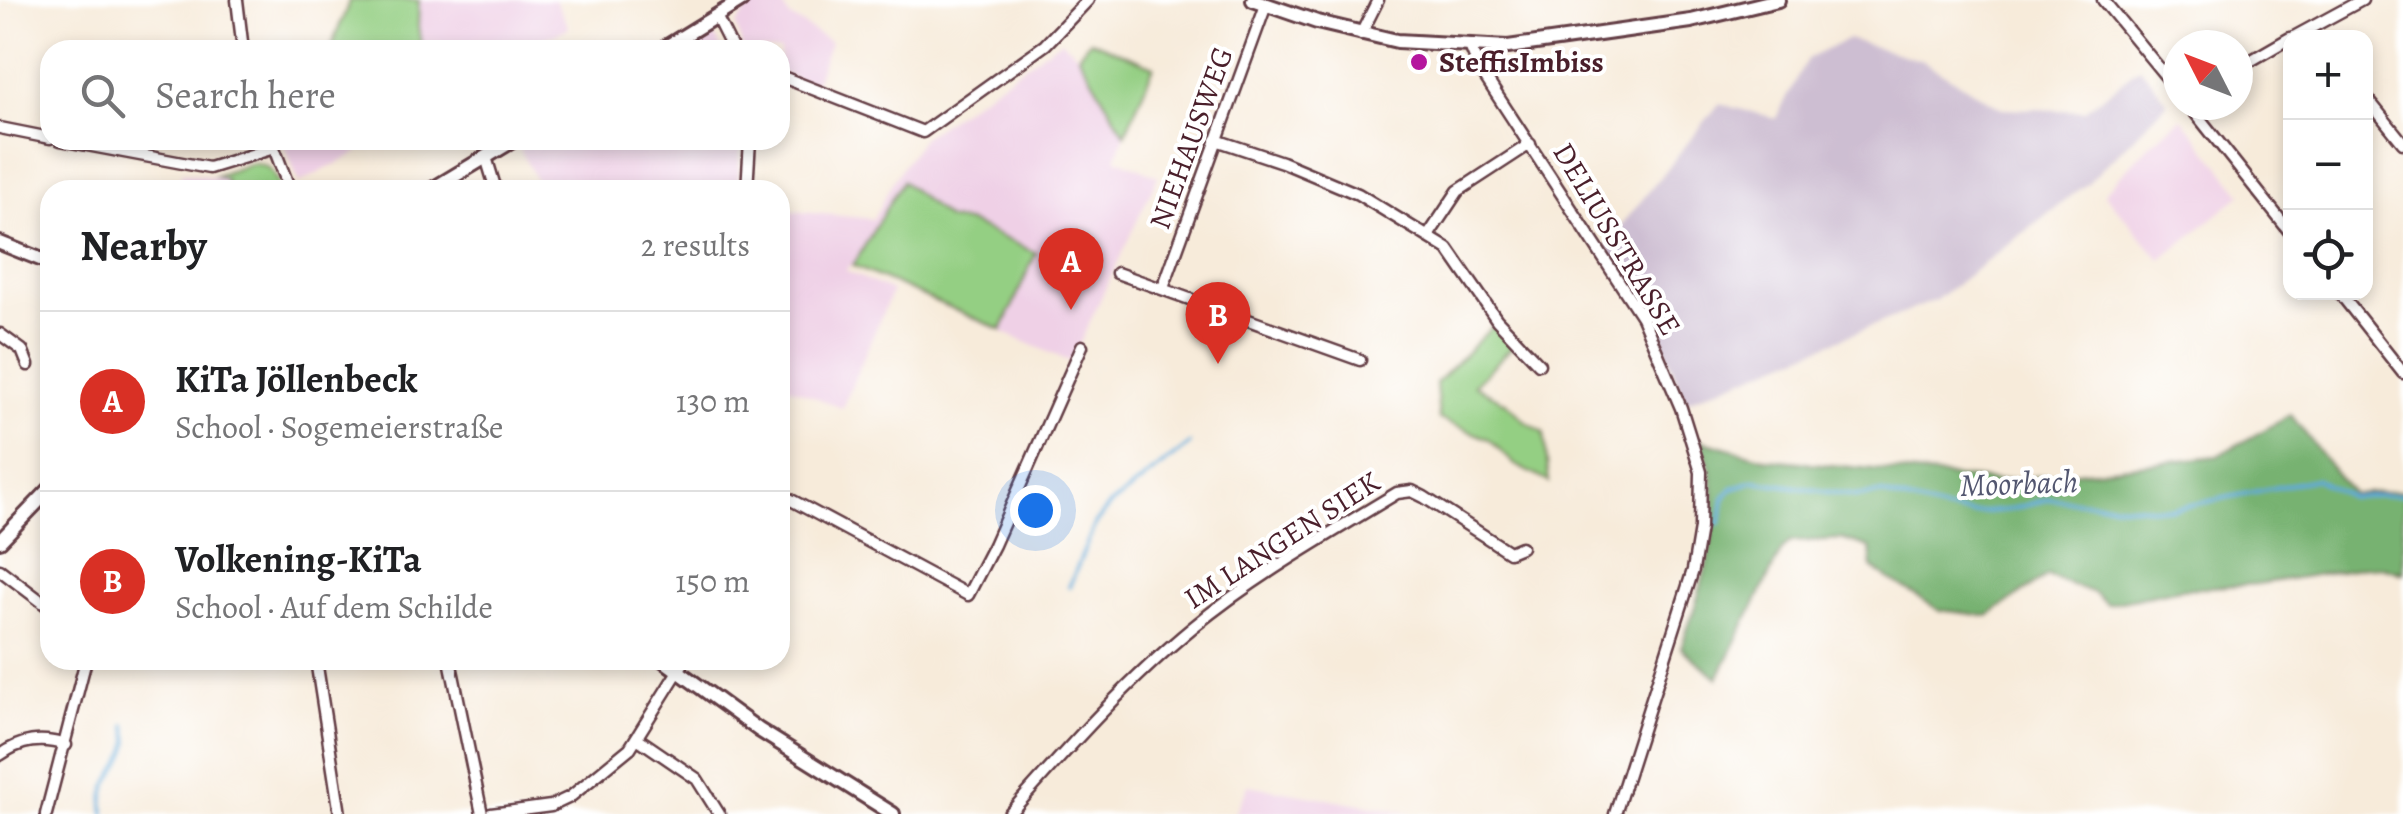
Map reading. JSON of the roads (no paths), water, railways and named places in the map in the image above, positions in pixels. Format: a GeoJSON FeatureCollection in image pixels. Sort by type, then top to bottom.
{"type":"FeatureCollection","features":[{"type":"Feature","properties":{"kind":"main road"},"geometry":{"type":"LineString","coordinates":[[677,40],[742,0]]}},
{"type":"Feature","properties":{"kind":"main road"},"geometry":{"type":"LineString","coordinates":[[1259,2],[1361,34],[1397,41],[1508,46],[1691,21],[1778,0]]}},
{"type":"Feature","properties":{"kind":"main road"},"geometry":{"type":"LineString","coordinates":[[448,180],[498,150]]}},
{"type":"Feature","properties":{"kind":"main road"},"geometry":{"type":"LineString","coordinates":[[0,243],[40,259]]}},
{"type":"Feature","properties":{"kind":"main road"},"geometry":{"type":"LineString","coordinates":[[0,541],[40,499]]}},
{"type":"Feature","properties":{"kind":"main road"},"geometry":{"type":"LineString","coordinates":[[687,670],[759,730],[892,814]]}},
{"type":"Feature","properties":{"kind":"street"},"geometry":{"type":"LineString","coordinates":[[236,0],[242,40]]}},
{"type":"Feature","properties":{"kind":"street"},"geometry":{"type":"LineString","coordinates":[[790,80],[923,132],[1045,45],[1088,0]]}},
{"type":"Feature","properties":{"kind":"street"},"geometry":{"type":"LineString","coordinates":[[1361,34],[1378,0]]}},
{"type":"Feature","properties":{"kind":"street"},"geometry":{"type":"LineString","coordinates":[[2103,0],[2163,73]]}},
{"type":"Feature","properties":{"kind":"street"},"geometry":{"type":"LineString","coordinates":[[2306,30],[2362,0]]}},
{"type":"Feature","properties":{"kind":"street","name":"NIEHAUSWEG"},"geometry":{"type":"LineString","coordinates":[[1163,288],[1216,140],[1259,2]]}},
{"type":"Feature","properties":{"kind":"street"},"geometry":{"type":"LineString","coordinates":[[716,16],[727,40]]}},
{"type":"Feature","properties":{"kind":"street"},"geometry":{"type":"LineString","coordinates":[[2253,60],[2283,43]]}},
{"type":"Feature","properties":{"kind":"street","name":"DELIUSSTRASSE"},"geometry":{"type":"LineString","coordinates":[[1470,46],[1478,66],[1642,317],[1688,427],[1701,472],[1694,570],[1615,814]]}},
{"type":"Feature","properties":{"kind":"street"},"geometry":{"type":"LineString","coordinates":[[2373,106],[2403,143]]}},
{"type":"Feature","properties":{"kind":"street"},"geometry":{"type":"LineString","coordinates":[[2201,120],[2283,223]]}},
{"type":"Feature","properties":{"kind":"street"},"geometry":{"type":"LineString","coordinates":[[0,128],[40,136]]}},
{"type":"Feature","properties":{"kind":"street"},"geometry":{"type":"LineString","coordinates":[[1216,140],[1358,194],[1428,236],[1455,256],[1497,320],[1539,364]]}},
{"type":"Feature","properties":{"kind":"street"},"geometry":{"type":"LineString","coordinates":[[1428,236],[1458,191],[1530,144]]}},
{"type":"Feature","properties":{"kind":"street"},"geometry":{"type":"LineString","coordinates":[[113,150],[209,168],[256,150]]}},
{"type":"Feature","properties":{"kind":"street"},"geometry":{"type":"LineString","coordinates":[[274,150],[286,180]]}},
{"type":"Feature","properties":{"kind":"street"},"geometry":{"type":"LineString","coordinates":[[748,180],[749,150]]}},
{"type":"Feature","properties":{"kind":"street"},"geometry":{"type":"LineString","coordinates":[[486,157],[493,180]]}},
{"type":"Feature","properties":{"kind":"street"},"geometry":{"type":"LineString","coordinates":[[1117,274],[1360,360]]}},
{"type":"Feature","properties":{"kind":"street"},"geometry":{"type":"LineString","coordinates":[[2345,300],[2403,373]]}},
{"type":"Feature","properties":{"kind":"street"},"geometry":{"type":"LineString","coordinates":[[0,334],[22,350],[28,365]]}},
{"type":"Feature","properties":{"kind":"street"},"geometry":{"type":"LineString","coordinates":[[790,499],[968,594],[994,545],[1082,346]]}},
{"type":"Feature","properties":{"kind":"street","name":"IM LANGEN SIEK"},"geometry":{"type":"LineString","coordinates":[[1008,814],[1102,712],[1194,626],[1254,581],[1397,493],[1412,491],[1510,552],[1520,548]]}},
{"type":"Feature","properties":{"kind":"street"},"geometry":{"type":"LineString","coordinates":[[0,570],[40,600]]}},
{"type":"Feature","properties":{"kind":"street"},"geometry":{"type":"LineString","coordinates":[[46,814],[84,670]]}},
{"type":"Feature","properties":{"kind":"street"},"geometry":{"type":"LineString","coordinates":[[318,670],[340,814]]}},
{"type":"Feature","properties":{"kind":"street"},"geometry":{"type":"LineString","coordinates":[[452,670],[482,814]]}},
{"type":"Feature","properties":{"kind":"street"},"geometry":{"type":"LineString","coordinates":[[491,814],[551,810],[570,797],[637,738],[680,670]]}},
{"type":"Feature","properties":{"kind":"street"},"geometry":{"type":"LineString","coordinates":[[637,738],[697,779],[719,814]]}},
{"type":"Feature","properties":{"kind":"street"},"geometry":{"type":"LineString","coordinates":[[0,755],[28,740],[66,744]]}},
{"type":"Feature","properties":{"kind":"waterway","name":"Moorbach"},"geometry":{"type":"LineString","coordinates":[[1069,587],[1095,524],[1109,506],[1190,444]]}},
{"type":"Feature","properties":{"kind":"waterway","name":"Moorbach"},"geometry":{"type":"LineString","coordinates":[[1715,524],[1721,522],[1724,497],[1732,488],[1754,481],[1856,496],[1881,494],[1972,513],[2008,510],[2049,499],[2172,509],[2316,479],[2350,497],[2403,495]]}},
{"type":"Feature","properties":{"kind":"waterway"},"geometry":{"type":"LineString","coordinates":[[105,814],[105,792],[127,751],[126,725]]}},
{"type":"Feature","properties":{"kind":"place","name":"SteffisImbiss"},"geometry":{"type":"Point","coordinates":[1419,62]}},
{"type":"Feature","properties":{"kind":"place","name":"KiTa Jöllenbeck"},"geometry":{"type":"Point","coordinates":[1071,310]}},
{"type":"Feature","properties":{"kind":"place","name":"Volkening-KiTa"},"geometry":{"type":"Point","coordinates":[1218,364]}}]}
